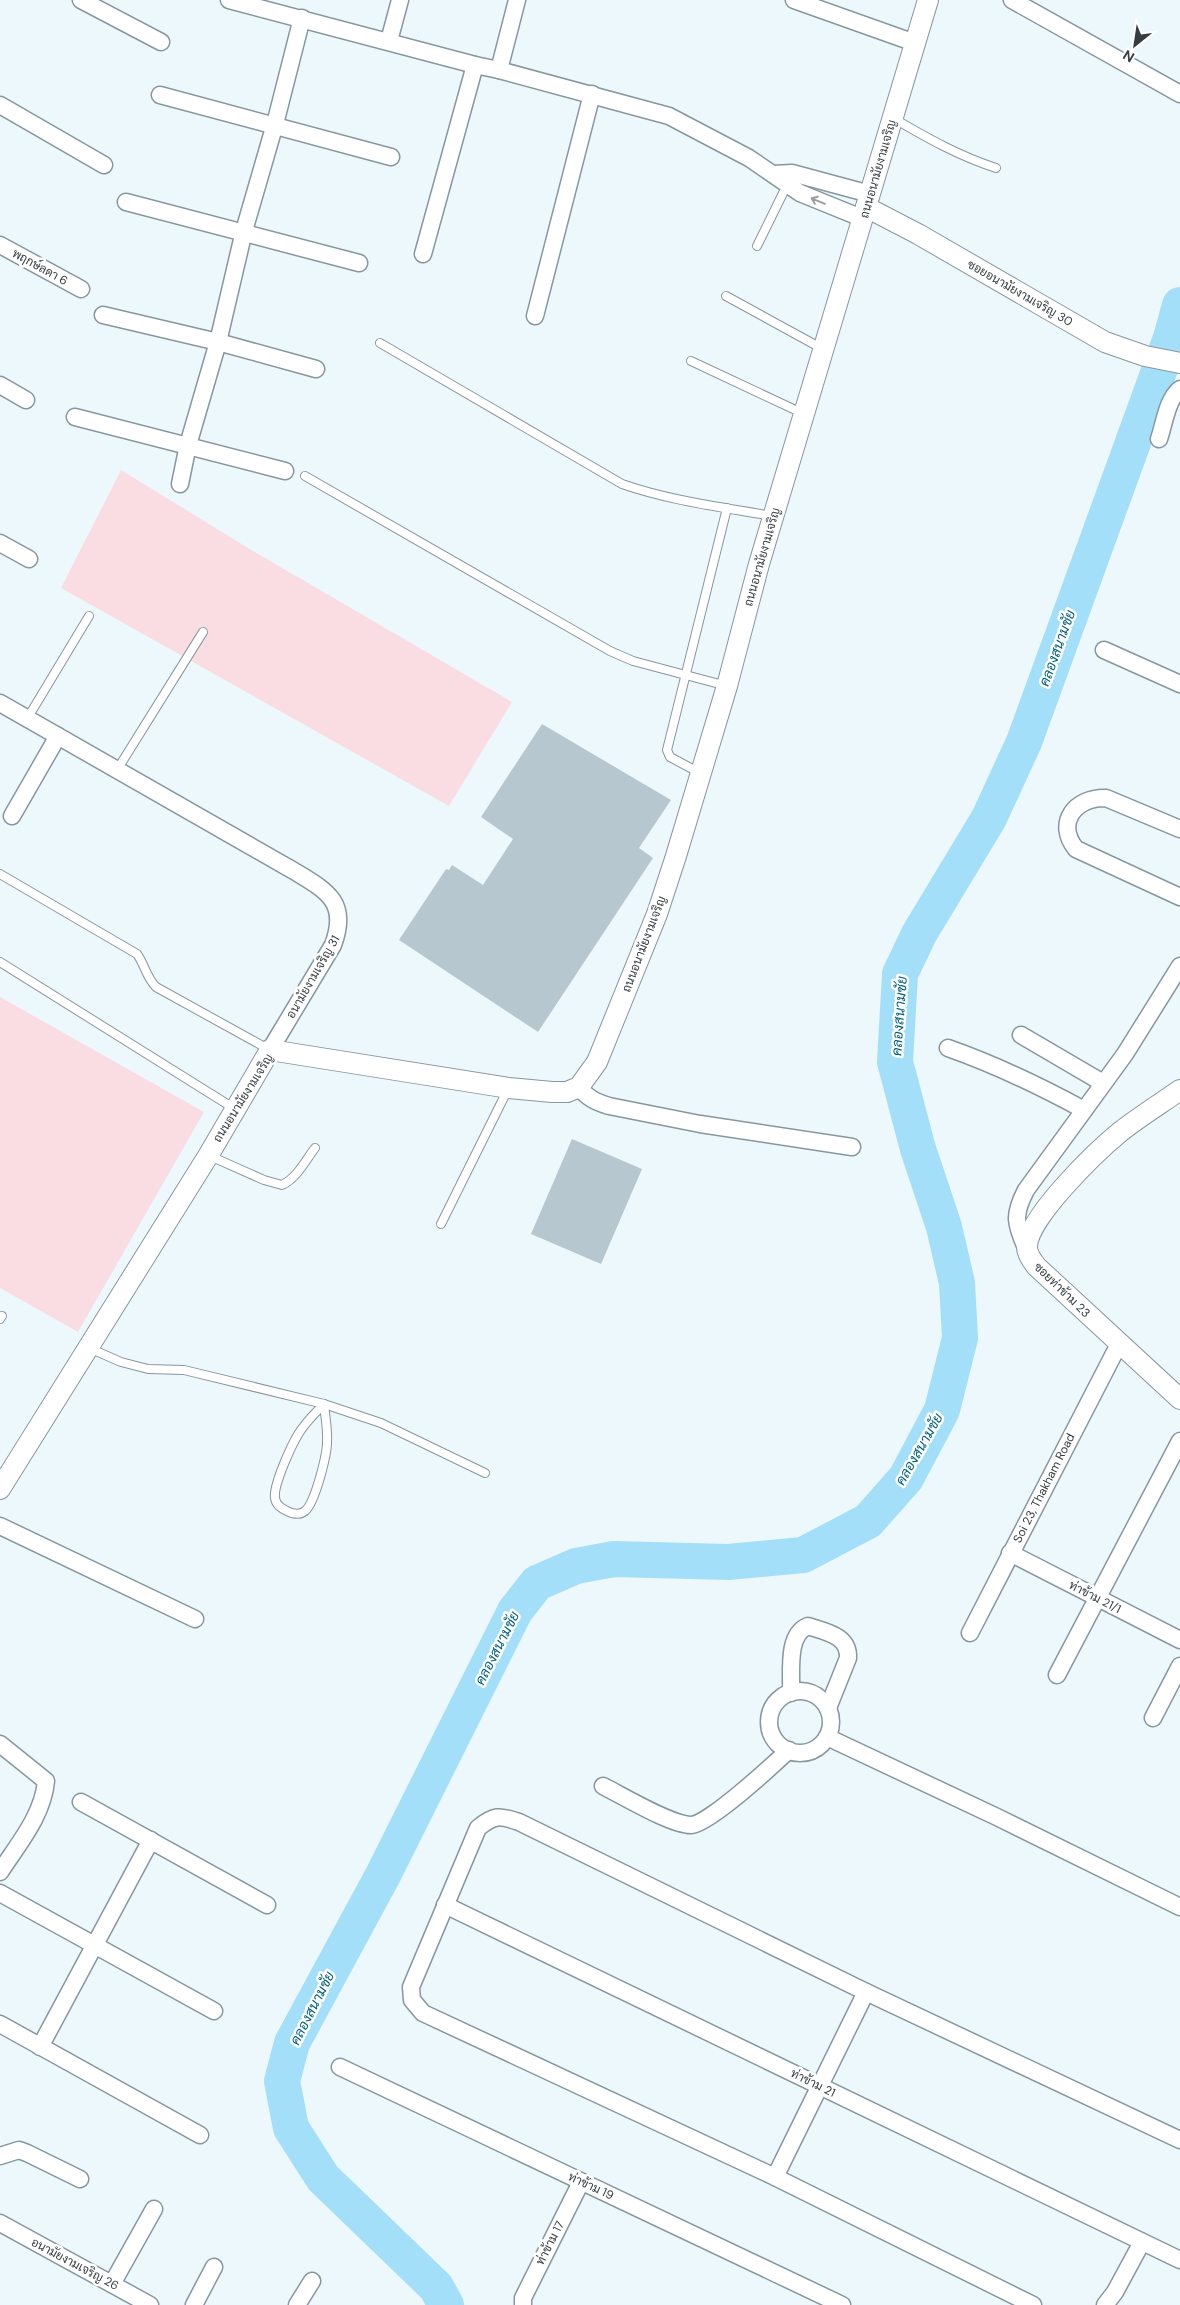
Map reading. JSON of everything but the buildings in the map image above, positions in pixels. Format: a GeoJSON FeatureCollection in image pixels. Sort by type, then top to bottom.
{"type":"FeatureCollection","features":[{"type":"Feature","properties":{"kind":"street"},"geometry":{"type":"LineString","coordinates":[[81,0],[161,42]]}},
{"type":"Feature","properties":{"kind":"street"},"geometry":{"type":"LineString","coordinates":[[229,0],[286,7],[302,18],[669,116],[749,158],[773,174],[867,207]]}},
{"type":"Feature","properties":{"kind":"street"},"geometry":{"type":"LineString","coordinates":[[389,41],[400,0]]}},
{"type":"Feature","properties":{"kind":"street"},"geometry":{"type":"LineString","coordinates":[[500,70],[517,0]]}},
{"type":"Feature","properties":{"kind":"street"},"geometry":{"type":"LineString","coordinates":[[794,0],[915,43]]}},
{"type":"Feature","properties":{"kind":"street","name":"ถนนอนามัยงามเจริญ"},"geometry":{"type":"LineString","coordinates":[[4,1476],[89,1348],[208,1156],[270,1050],[509,1088],[552,1092],[567,1092],[579,1087],[597,1062],[621,1006],[662,898],[702,774],[774,516],[928,0]]}},
{"type":"Feature","properties":{"kind":"street"},"geometry":{"type":"LineString","coordinates":[[1012,0],[1180,94]]}},
{"type":"Feature","properties":{"kind":"street"},"geometry":{"type":"LineString","coordinates":[[180,484],[188,445],[218,342],[244,231],[275,124],[302,18]]}},
{"type":"Feature","properties":{"kind":"street"},"geometry":{"type":"LineString","coordinates":[[424,254],[475,65]]}},
{"type":"Feature","properties":{"kind":"street"},"geometry":{"type":"LineString","coordinates":[[535,316],[592,94]]}},
{"type":"Feature","properties":{"kind":"street"},"geometry":{"type":"LineString","coordinates":[[160,95],[275,124],[391,157]]}},
{"type":"Feature","properties":{"kind":"street"},"geometry":{"type":"LineString","coordinates":[[0,106],[104,165]]}},
{"type":"Feature","properties":{"kind":"street"},"geometry":{"type":"LineString","coordinates":[[789,179],[800,193],[867,207]]}},
{"type":"Feature","properties":{"kind":"street"},"geometry":{"type":"LineString","coordinates":[[126,202],[244,231],[359,263]]}},
{"type":"Feature","properties":{"kind":"street","name":"ซอยอนามัยงามเจริญ 30"},"geometry":{"type":"LineString","coordinates":[[867,207],[918,234],[1086,331],[1124,349],[1180,363]]}},
{"type":"Feature","properties":{"kind":"street","name":"พฤกษ์ลดา 6"},"geometry":{"type":"LineString","coordinates":[[0,245],[80,289]]}},
{"type":"Feature","properties":{"kind":"street"},"geometry":{"type":"LineString","coordinates":[[103,315],[218,342],[316,369]]}},
{"type":"Feature","properties":{"kind":"street"},"geometry":{"type":"LineString","coordinates":[[0,386],[26,400]]}},
{"type":"Feature","properties":{"kind":"street"},"geometry":{"type":"LineString","coordinates":[[1159,439],[1171,403],[1176,392],[1180,390]]}},
{"type":"Feature","properties":{"kind":"street"},"geometry":{"type":"LineString","coordinates":[[76,417],[285,471]]}},
{"type":"Feature","properties":{"kind":"street"},"geometry":{"type":"LineString","coordinates":[[0,543],[29,559]]}},
{"type":"Feature","properties":{"kind":"street"},"geometry":{"type":"LineString","coordinates":[[1104,650],[1180,684]]}},
{"type":"Feature","properties":{"kind":"street","name":"อนามัยงามเจริญ 31"},"geometry":{"type":"LineString","coordinates":[[0,703],[294,871],[319,886],[334,900],[340,914],[339,930],[333,945],[270,1050]]}},
{"type":"Feature","properties":{"kind":"street"},"geometry":{"type":"LineString","coordinates":[[12,816],[58,736]]}},
{"type":"Feature","properties":{"kind":"street"},"geometry":{"type":"LineString","coordinates":[[1180,829],[1106,798],[1092,797],[1079,803],[1066,827],[1068,839],[1076,848],[1180,897]]}},
{"type":"Feature","properties":{"kind":"street"},"geometry":{"type":"LineString","coordinates":[[1026,1248],[1016,1220],[1018,1205],[1026,1190],[1135,1039],[1180,966]]}},
{"type":"Feature","properties":{"kind":"street"},"geometry":{"type":"LineString","coordinates":[[1021,1035],[1104,1083]]}},
{"type":"Feature","properties":{"kind":"street"},"geometry":{"type":"LineString","coordinates":[[948,1048],[1001,1068],[1084,1110]]}},
{"type":"Feature","properties":{"kind":"street"},"geometry":{"type":"LineString","coordinates":[[579,1087],[585,1096],[609,1106],[700,1124],[852,1147]]}},
{"type":"Feature","properties":{"kind":"street","name":"ซอยท่าข้าม 23"},"geometry":{"type":"LineString","coordinates":[[1180,1090],[1119,1133],[1083,1168],[1041,1214],[1032,1227],[1026,1248],[1037,1267],[1180,1399]]}},
{"type":"Feature","properties":{"kind":"street","name":"Soi 23, Thakham Road"},"geometry":{"type":"LineString","coordinates":[[970,1633],[1119,1344]]}},
{"type":"Feature","properties":{"kind":"street"},"geometry":{"type":"LineString","coordinates":[[1057,1675],[1180,1441]]}},
{"type":"Feature","properties":{"kind":"street"},"geometry":{"type":"LineString","coordinates":[[0,1526],[195,1619]]}},
{"type":"Feature","properties":{"kind":"street","name":"ท่าข้าม 21/1"},"geometry":{"type":"LineString","coordinates":[[1010,1553],[1180,1640]]}},
{"type":"Feature","properties":{"kind":"street"},"geometry":{"type":"LineString","coordinates":[[791,1693],[792,1647],[798,1632],[808,1626],[835,1636],[845,1643],[848,1649],[848,1658],[828,1708]]}},
{"type":"Feature","properties":{"kind":"street"},"geometry":{"type":"LineString","coordinates":[[1153,1718],[1180,1666]]}},
{"type":"Feature","properties":{"kind":"street"},"geometry":{"type":"LineString","coordinates":[[799,1691],[816,1695],[828,1708],[831,1722],[827,1737],[814,1749],[806,1752],[788,1750],[779,1745],[773,1736],[770,1726],[770,1715],[774,1705],[781,1698],[791,1693],[799,1691]]}},
{"type":"Feature","properties":{"kind":"street"},"geometry":{"type":"LineString","coordinates":[[827,1737],[997,1817],[1180,1907]]}},
{"type":"Feature","properties":{"kind":"street"},"geometry":{"type":"LineString","coordinates":[[0,1744],[46,1780],[44,1798],[38,1814],[0,1872]]}},
{"type":"Feature","properties":{"kind":"street"},"geometry":{"type":"LineString","coordinates":[[603,1786],[680,1823],[692,1825],[702,1822],[738,1794],[788,1750]]}},
{"type":"Feature","properties":{"kind":"street"},"geometry":{"type":"LineString","coordinates":[[81,1802],[267,1905]]}},
{"type":"Feature","properties":{"kind":"street"},"geometry":{"type":"LineString","coordinates":[[1033,2305],[775,2177],[423,2013],[412,2000],[411,1987],[478,1828],[491,1817],[506,1818],[866,1992],[1180,2140]]}},
{"type":"Feature","properties":{"kind":"street"},"geometry":{"type":"LineString","coordinates":[[40,2047],[151,1840]]}},
{"type":"Feature","properties":{"kind":"street"},"geometry":{"type":"LineString","coordinates":[[0,1893],[94,1947],[214,2011]]}},
{"type":"Feature","properties":{"kind":"street","name":"ท่าข้าม 21"},"geometry":{"type":"LineString","coordinates":[[445,1905],[1180,2260]]}},
{"type":"Feature","properties":{"kind":"street"},"geometry":{"type":"LineString","coordinates":[[775,2177],[866,1992]]}},
{"type":"Feature","properties":{"kind":"street"},"geometry":{"type":"LineString","coordinates":[[0,2024],[200,2135]]}},
{"type":"Feature","properties":{"kind":"street","name":"ท่าข้าม 19"},"geometry":{"type":"LineString","coordinates":[[340,2067],[842,2305]]}},
{"type":"Feature","properties":{"kind":"street"},"geometry":{"type":"LineString","coordinates":[[0,2156],[19,2150],[27,2152],[80,2179]]}},
{"type":"Feature","properties":{"kind":"street","name":"ท่าข้าม 17"},"geometry":{"type":"LineString","coordinates":[[522,2305],[523,2298],[581,2182]]}},
{"type":"Feature","properties":{"kind":"street"},"geometry":{"type":"LineString","coordinates":[[112,2284],[154,2209]]}},
{"type":"Feature","properties":{"kind":"street","name":"อนามัยงามเจริญ 26"},"geometry":{"type":"LineString","coordinates":[[0,2224],[150,2305]]}},
{"type":"Feature","properties":{"kind":"street"},"geometry":{"type":"LineString","coordinates":[[1105,2305],[1115,2292],[1142,2242]]}},
{"type":"Feature","properties":{"kind":"street"},"geometry":{"type":"LineString","coordinates":[[194,2305],[214,2267]]}},
{"type":"Feature","properties":{"kind":"street"},"geometry":{"type":"LineString","coordinates":[[297,2305],[312,2281]]}},
{"type":"Feature","properties":{"kind":"lane"},"geometry":{"type":"LineString","coordinates":[[892,118],[950,150],[996,168]]}},
{"type":"Feature","properties":{"kind":"lane"},"geometry":{"type":"LineString","coordinates":[[757,246],[789,179]]}},
{"type":"Feature","properties":{"kind":"lane"},"geometry":{"type":"LineString","coordinates":[[726,296],[823,349]]}},
{"type":"Feature","properties":{"kind":"lane"},"geometry":{"type":"LineString","coordinates":[[380,343],[622,484],[681,501],[774,516]]}},
{"type":"Feature","properties":{"kind":"lane"},"geometry":{"type":"LineString","coordinates":[[691,361],[804,414]]}},
{"type":"Feature","properties":{"kind":"lane"},"geometry":{"type":"LineString","coordinates":[[305,476],[610,651],[633,661],[726,686]]}},
{"type":"Feature","properties":{"kind":"lane"},"geometry":{"type":"LineString","coordinates":[[702,774],[670,757],[667,750],[727,508]]}},
{"type":"Feature","properties":{"kind":"lane"},"geometry":{"type":"LineString","coordinates":[[27,719],[89,616]]}},
{"type":"Feature","properties":{"kind":"lane"},"geometry":{"type":"LineString","coordinates":[[117,770],[203,632]]}},
{"type":"Feature","properties":{"kind":"lane"},"geometry":{"type":"LineString","coordinates":[[0,874],[137,954],[143,962],[148,978],[156,987],[270,1050]]}},
{"type":"Feature","properties":{"kind":"lane"},"geometry":{"type":"LineString","coordinates":[[0,962],[235,1109]]}},
{"type":"Feature","properties":{"kind":"lane"},"geometry":{"type":"LineString","coordinates":[[441,1224],[509,1088]]}},
{"type":"Feature","properties":{"kind":"lane"},"geometry":{"type":"LineString","coordinates":[[208,1156],[264,1180],[282,1185],[297,1173],[315,1148]]}},
{"type":"Feature","properties":{"kind":"lane"},"geometry":{"type":"LineString","coordinates":[[89,1348],[121,1362],[148,1369],[184,1370],[324,1404],[381,1423],[485,1473]]}},
{"type":"Feature","properties":{"kind":"lane"},"geometry":{"type":"LineString","coordinates":[[324,1404],[328,1441],[326,1454],[311,1503],[300,1514],[291,1513],[280,1508],[275,1497],[276,1488],[292,1446],[300,1432],[324,1404]]}},
{"type":"Feature","properties":{"kind":"shaded area"},"geometry":{"type":"Polygon","coordinates":[[[121,470],[253,551],[512,702],[449,806],[61,588],[121,470]]]}},
{"type":"Feature","properties":{"kind":"shaded area"},"geometry":{"type":"Polygon","coordinates":[[[0,997],[204,1112],[78,1332],[0,1288],[0,997]]]}},
{"type":"Feature","properties":{"kind":"waterway","name":"คลองสนามชัย"},"geometry":{"type":"LineString","coordinates":[[446,2305],[436,2287],[323,2178],[291,2128],[282,2081],[292,2043],[383,1875],[515,1611],[537,1583],[576,1566],[614,1559],[728,1562],[803,1555],[868,1521],[906,1478],[942,1410],[960,1338],[957,1283],[944,1227],[918,1149],[895,1062],[900,974],[919,934],[989,818],[1024,742],[1171,338],[1180,305]]}}]}
